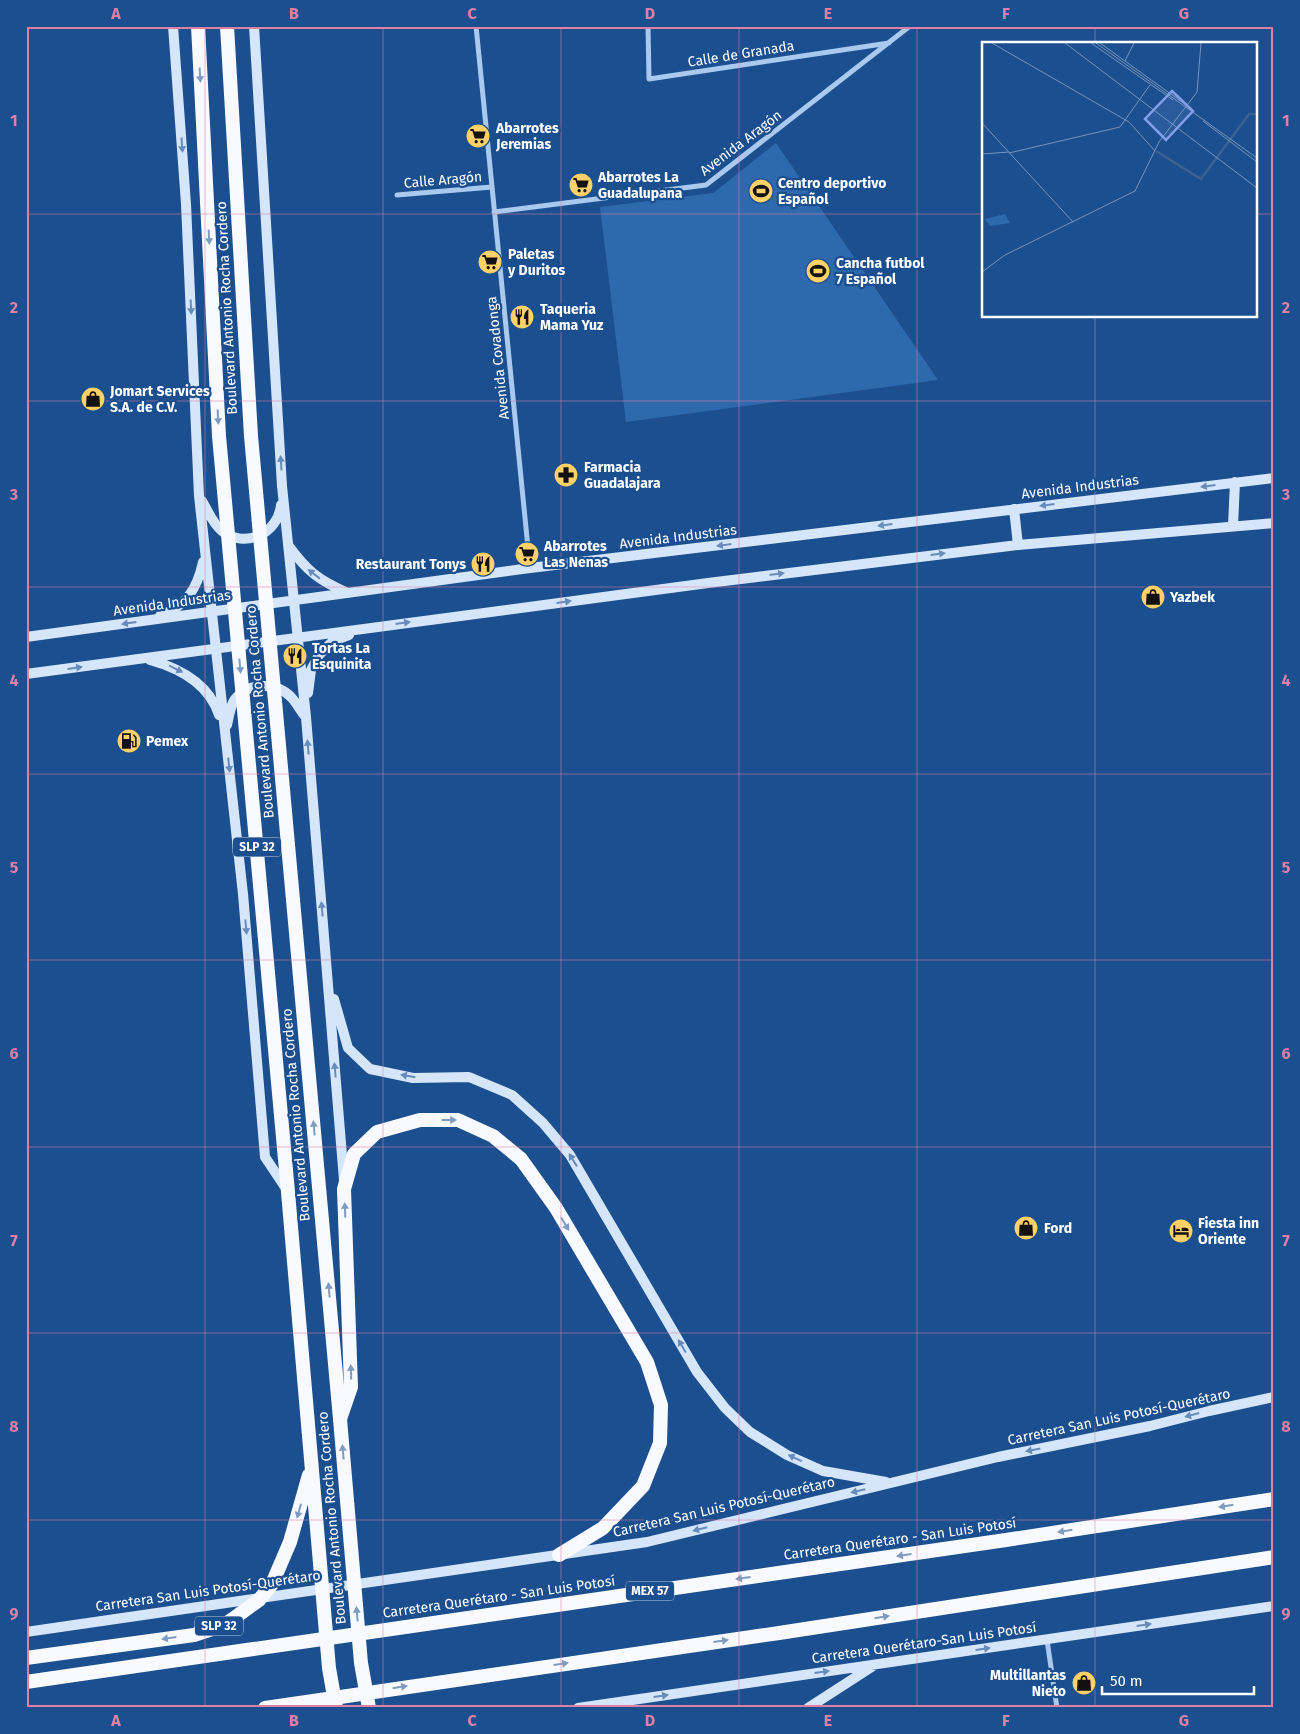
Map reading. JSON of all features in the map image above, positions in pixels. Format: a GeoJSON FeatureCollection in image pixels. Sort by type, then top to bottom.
{"type":"FeatureCollection","features":[{"type":"Feature","properties":{"kind":"highway","name":"Boulevard Antonio Rocha Cordero"},"geometry":{"type":"LineString","coordinates":[[198,26],[219,436],[329,1668],[336,1708]]}},
{"type":"Feature","properties":{"kind":"highway","name":"Boulevard Antonio Rocha Cordero"},"geometry":{"type":"LineString","coordinates":[[227,26],[251,436],[361,1662],[369,1708]]}},
{"type":"Feature","properties":{"kind":"highway"},"geometry":{"type":"LineString","coordinates":[[340,1419],[351,1387],[344,1189],[354,1154],[376,1132],[420,1120],[458,1120],[493,1136],[521,1159],[556,1208],[647,1362],[661,1405],[660,1443],[643,1486],[603,1528],[559,1555]]}},
{"type":"Feature","properties":{"kind":"highway","name":"SLP 32"},"geometry":{"type":"LineString","coordinates":[[26,1658],[194,1635],[224,1625],[259,1600],[275,1577],[290,1542],[312,1464]]}},
{"type":"Feature","properties":{"kind":"highway","name":"Carretera Querétaro - San Luis Potosí"},"geometry":{"type":"LineString","coordinates":[[26,1682],[1006,1540],[1274,1498]]}},
{"type":"Feature","properties":{"kind":"highway"},"geometry":{"type":"LineString","coordinates":[[265,1708],[779,1633],[1274,1557]]}},
{"type":"Feature","properties":{"kind":"main road","name":"Boulevard Antonio Rocha Cordero"},"geometry":{"type":"LineString","coordinates":[[173,26],[186,204],[199,496],[243,894],[265,1158],[288,1192]]}},
{"type":"Feature","properties":{"kind":"main road"},"geometry":{"type":"LineString","coordinates":[[254,26],[282,486],[306,717],[344,1189]]}},
{"type":"Feature","properties":{"kind":"main road","name":"Avenida Industrias"},"geometry":{"type":"LineString","coordinates":[[26,637],[530,568],[1274,478]]}},
{"type":"Feature","properties":{"kind":"main road"},"geometry":{"type":"LineString","coordinates":[[1233,526],[1235,482]]}},
{"type":"Feature","properties":{"kind":"main road"},"geometry":{"type":"LineString","coordinates":[[199,496],[220,530],[230,536],[252,539],[262,535],[271,528],[277,519],[282,486]]}},
{"type":"Feature","properties":{"kind":"main road"},"geometry":{"type":"LineString","coordinates":[[1014,509],[1018,545]]}},
{"type":"Feature","properties":{"kind":"main road"},"geometry":{"type":"LineString","coordinates":[[26,674],[718,582],[1018,545],[1274,523]]}},
{"type":"Feature","properties":{"kind":"main road"},"geometry":{"type":"LineString","coordinates":[[288,544],[302,564],[315,575],[348,593]]}},
{"type":"Feature","properties":{"kind":"main road"},"geometry":{"type":"LineString","coordinates":[[148,620],[165,614],[193,592],[199,580],[206,554]]}},
{"type":"Feature","properties":{"kind":"main road"},"geometry":{"type":"LineString","coordinates":[[306,717],[310,670],[320,655],[333,641],[370,628]]}},
{"type":"Feature","properties":{"kind":"main road"},"geometry":{"type":"LineString","coordinates":[[129,660],[146,659],[163,664],[180,671],[196,681],[217,706],[225,731]]}},
{"type":"Feature","properties":{"kind":"main road"},"geometry":{"type":"LineString","coordinates":[[225,731],[235,699],[247,690],[259,686],[270,686],[282,690],[306,717]]}},
{"type":"Feature","properties":{"kind":"main road"},"geometry":{"type":"LineString","coordinates":[[328,975],[348,1048],[370,1069],[413,1078],[469,1077],[512,1095],[544,1123],[570,1155],[697,1372],[725,1408],[750,1432],[787,1455],[823,1471],[892,1483]]}},
{"type":"Feature","properties":{"kind":"main road","name":"Carretera San Luis Potosí-Querétaro"},"geometry":{"type":"LineString","coordinates":[[26,1632],[647,1542],[998,1457],[1141,1428],[1274,1397]]}},
{"type":"Feature","properties":{"kind":"main road","name":"Carretera Querétaro-San Luis Potosí"},"geometry":{"type":"LineString","coordinates":[[578,1708],[1274,1606]]}},
{"type":"Feature","properties":{"kind":"main road"},"geometry":{"type":"LineString","coordinates":[[808,1708],[876,1664]]}},
{"type":"Feature","properties":{"kind":"street","name":"Avenida Covadonga"},"geometry":{"type":"LineString","coordinates":[[476,26],[530,568]]}},
{"type":"Feature","properties":{"kind":"street","name":"Calle de Granada"},"geometry":{"type":"LineString","coordinates":[[648,26],[649,79],[890,43]]}},
{"type":"Feature","properties":{"kind":"street","name":"Avenida Aragón"},"geometry":{"type":"LineString","coordinates":[[494,212],[706,185],[910,26]]}},
{"type":"Feature","properties":{"kind":"street","name":"Calle Aragón"},"geometry":{"type":"LineString","coordinates":[[397,195],[492,187]]}},
{"type":"Feature","properties":{"kind":"street"},"geometry":{"type":"LineString","coordinates":[[1047,1640],[1057,1708]]}},
{"type":"Feature","properties":{"kind":"shaded area"},"geometry":{"type":"Polygon","coordinates":[[[776,143],[938,380],[626,422],[600,207],[713,193],[776,143]]]}},
{"type":"Feature","properties":{"kind":"place","name":"Abarrotes Jeremias"},"geometry":{"type":"Point","coordinates":[478,136]}},
{"type":"Feature","properties":{"kind":"place","name":"Abarrotes La Guadalupana"},"geometry":{"type":"Point","coordinates":[581,185]}},
{"type":"Feature","properties":{"kind":"place","name":"Centro deportivo Español"},"geometry":{"type":"Point","coordinates":[761,191]}},
{"type":"Feature","properties":{"kind":"place","name":"Paletas y Duritos"},"geometry":{"type":"Point","coordinates":[490,262]}},
{"type":"Feature","properties":{"kind":"place","name":"Cancha futbol 7 Español"},"geometry":{"type":"Point","coordinates":[818,271]}},
{"type":"Feature","properties":{"kind":"place","name":"Taqueria Mama Yuz"},"geometry":{"type":"Point","coordinates":[522,317]}},
{"type":"Feature","properties":{"kind":"place","name":"Jomart Services S.A. de C.V."},"geometry":{"type":"Point","coordinates":[93,399]}},
{"type":"Feature","properties":{"kind":"place","name":"Farmacia Guadalajara"},"geometry":{"type":"Point","coordinates":[566,475]}},
{"type":"Feature","properties":{"kind":"place","name":"Abarrotes Las Nenas"},"geometry":{"type":"Point","coordinates":[527,554]}},
{"type":"Feature","properties":{"kind":"place","name":"Restaurant Tonys"},"geometry":{"type":"Point","coordinates":[483,564]}},
{"type":"Feature","properties":{"kind":"place","name":"Yazbek"},"geometry":{"type":"Point","coordinates":[1153,597]}},
{"type":"Feature","properties":{"kind":"place","name":"Tortas La Esquinita"},"geometry":{"type":"Point","coordinates":[295,656]}},
{"type":"Feature","properties":{"kind":"place","name":"Pemex"},"geometry":{"type":"Point","coordinates":[129,741]}},
{"type":"Feature","properties":{"kind":"place","name":"Ford"},"geometry":{"type":"Point","coordinates":[1026,1228]}},
{"type":"Feature","properties":{"kind":"place","name":"Fiesta inn Oriente"},"geometry":{"type":"Point","coordinates":[1181,1231]}},
{"type":"Feature","properties":{"kind":"place","name":"Multillantas Nieto"},"geometry":{"type":"Point","coordinates":[1084,1683]}}]}
